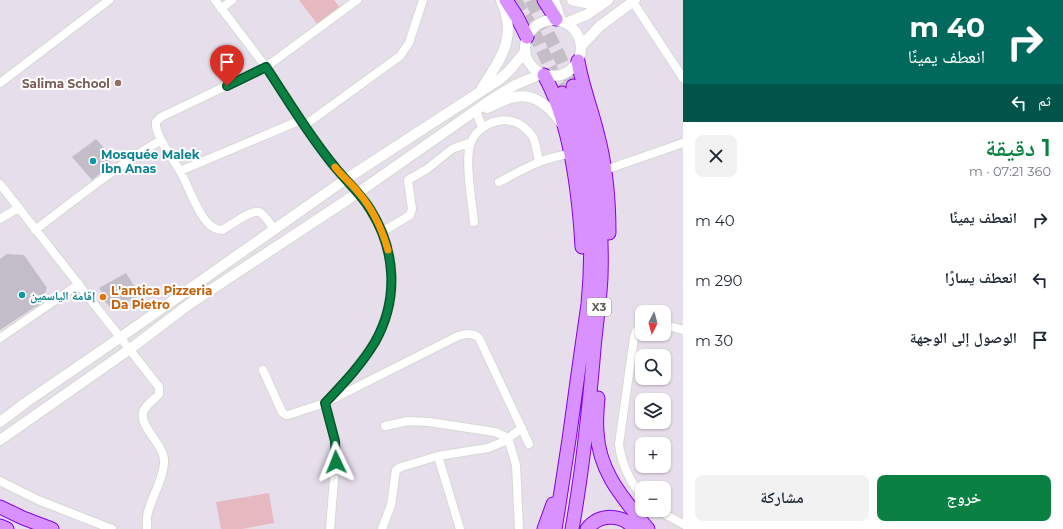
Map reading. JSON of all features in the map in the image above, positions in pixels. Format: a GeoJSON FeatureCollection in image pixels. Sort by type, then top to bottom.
{"type":"FeatureCollection","features":[{"type":"Feature","properties":{"kind":"highway"},"geometry":{"type":"LineString","coordinates":[[506,0],[527,37]]}},
{"type":"Feature","properties":{"kind":"highway"},"geometry":{"type":"LineString","coordinates":[[544,0],[561,21]]}},
{"type":"Feature","properties":{"kind":"highway"},"geometry":{"type":"LineString","coordinates":[[578,61],[598,134],[605,170],[609,208],[610,255],[606,286],[599,305]]}},
{"type":"Feature","properties":{"kind":"highway"},"geometry":{"type":"LineString","coordinates":[[542,74],[554,95],[564,127],[578,195],[583,254],[581,307],[582,342]]}},
{"type":"Feature","properties":{"kind":"highway","name":"X3"},"geometry":{"type":"LineString","coordinates":[[555,529],[565,472],[588,303],[590,276],[590,224],[588,200],[585,175],[568,90],[586,126],[594,165],[598,198],[601,248],[599,305],[585,442],[572,529]]}},
{"type":"Feature","properties":{"kind":"highway"},"geometry":{"type":"LineString","coordinates":[[596,331],[599,374],[597,433],[600,453],[607,472],[617,490],[648,529]]}},
{"type":"Feature","properties":{"kind":"highway"},"geometry":{"type":"LineString","coordinates":[[544,529],[565,472]]}},
{"type":"Feature","properties":{"kind":"highway"},"geometry":{"type":"LineString","coordinates":[[0,507],[52,529]]}},
{"type":"Feature","properties":{"kind":"highway"},"geometry":{"type":"LineString","coordinates":[[588,529],[595,522],[610,517],[625,521],[635,529]]}},
{"type":"Feature","properties":{"kind":"highway"},"geometry":{"type":"LineString","coordinates":[[0,526],[7,529]]}},
{"type":"Feature","properties":{"kind":"street"},"geometry":{"type":"LineString","coordinates":[[0,83],[109,0]]}},
{"type":"Feature","properties":{"kind":"street"},"geometry":{"type":"LineString","coordinates":[[215,0],[266,67],[335,168],[359,192],[371,209],[382,232],[389,253],[392,270],[392,286],[390,304],[383,325],[375,342],[350,376],[325,403]]}},
{"type":"Feature","properties":{"kind":"street"},"geometry":{"type":"LineString","coordinates":[[221,9],[232,0]]}},
{"type":"Feature","properties":{"kind":"street"},"geometry":{"type":"LineString","coordinates":[[275,230],[261,214],[257,212],[252,212],[222,230],[212,227],[201,214],[180,171],[161,140],[155,125],[158,119],[266,67],[357,0]]}},
{"type":"Feature","properties":{"kind":"street"},"geometry":{"type":"LineString","coordinates":[[180,171],[303,122],[400,56],[409,43],[423,0]]}},
{"type":"Feature","properties":{"kind":"street"},"geometry":{"type":"LineString","coordinates":[[480,92],[497,66],[505,48],[507,21],[501,0]]}},
{"type":"Feature","properties":{"kind":"street"},"geometry":{"type":"LineString","coordinates":[[555,0],[561,21],[577,32],[582,45],[581,53],[574,67],[564,74],[552,76],[542,74],[530,65],[525,52],[527,37],[535,26],[548,20],[561,21],[586,15],[607,1]]}},
{"type":"Feature","properties":{"kind":"street"},"geometry":{"type":"LineString","coordinates":[[572,0],[586,3],[607,1]]}},
{"type":"Feature","properties":{"kind":"street"},"geometry":{"type":"LineString","coordinates":[[582,45],[600,26],[634,1],[683,78]]}},
{"type":"Feature","properties":{"kind":"street"},"geometry":{"type":"LineString","coordinates":[[0,422],[24,403],[121,337],[193,285],[275,230],[346,179],[500,79],[525,52]]}},
{"type":"Feature","properties":{"kind":"street"},"geometry":{"type":"LineString","coordinates":[[0,440],[130,349],[188,305],[359,192],[503,92],[542,74]]}},
{"type":"Feature","properties":{"kind":"street"},"geometry":{"type":"LineString","coordinates":[[476,111],[517,96],[529,97],[534,98],[548,107],[564,127]]}},
{"type":"Feature","properties":{"kind":"street"},"geometry":{"type":"LineString","coordinates":[[476,111],[482,127]]}},
{"type":"Feature","properties":{"kind":"street"},"geometry":{"type":"LineString","coordinates":[[474,222],[468,158],[471,142],[482,127],[496,121],[511,120],[523,126],[532,136],[539,161]]}},
{"type":"Feature","properties":{"kind":"street"},"geometry":{"type":"LineString","coordinates":[[35,230],[99,181],[161,140]]}},
{"type":"Feature","properties":{"kind":"street"},"geometry":{"type":"LineString","coordinates":[[382,232],[410,215],[412,209],[408,180],[427,169],[452,149],[471,142]]}},
{"type":"Feature","properties":{"kind":"street"},"geometry":{"type":"LineString","coordinates":[[605,170],[683,143]]}},
{"type":"Feature","properties":{"kind":"street"},"geometry":{"type":"LineString","coordinates":[[499,182],[539,161],[553,156],[570,154]]}},
{"type":"Feature","properties":{"kind":"street"},"geometry":{"type":"LineString","coordinates":[[0,184],[160,387],[160,391],[154,400],[145,408],[142,415],[144,422],[164,455],[165,462],[148,516],[147,529]]}},
{"type":"Feature","properties":{"kind":"street"},"geometry":{"type":"LineString","coordinates":[[0,219],[18,208]]}},
{"type":"Feature","properties":{"kind":"street"},"geometry":{"type":"LineString","coordinates":[[0,338],[79,284]]}},
{"type":"Feature","properties":{"kind":"street"},"geometry":{"type":"LineString","coordinates":[[671,327],[683,330]]}},
{"type":"Feature","properties":{"kind":"street"},"geometry":{"type":"LineString","coordinates":[[263,370],[282,412],[288,416],[325,403],[458,336],[475,334],[479,338],[529,444]]}},
{"type":"Feature","properties":{"kind":"street"},"geometry":{"type":"LineString","coordinates":[[635,334],[619,444],[620,455],[627,473],[635,487]]}},
{"type":"Feature","properties":{"kind":"street"},"geometry":{"type":"LineString","coordinates":[[325,403],[335,441],[336,455],[330,529]]}},
{"type":"Feature","properties":{"kind":"street"},"geometry":{"type":"LineString","coordinates":[[385,426],[408,421],[429,422],[496,432],[508,438],[516,465],[519,529]]}},
{"type":"Feature","properties":{"kind":"street"},"geometry":{"type":"LineString","coordinates":[[382,529],[391,505],[396,470],[400,467],[438,456],[488,448],[508,438],[522,428]]}},
{"type":"Feature","properties":{"kind":"street"},"geometry":{"type":"LineString","coordinates":[[438,456],[460,529]]}},
{"type":"Feature","properties":{"kind":"street"},"geometry":{"type":"LineString","coordinates":[[0,481],[38,500],[112,529]]}},
{"type":"Feature","properties":{"kind":"street"},"geometry":{"type":"LineString","coordinates":[[670,517],[683,524]]}},
{"type":"Feature","properties":{"kind":"shaded area"},"geometry":{"type":"Polygon","coordinates":[[[299,0],[334,0],[341,9],[318,25],[299,0]]]}},
{"type":"Feature","properties":{"kind":"shaded area"},"geometry":{"type":"Polygon","coordinates":[[[269,493],[274,523],[242,529],[221,529],[216,502],[269,493]]]}},
{"type":"Feature","properties":{"kind":"building","name":"Mosquée Malek Ibn Anas"},"geometry":{"type":"Polygon","coordinates":[[[96,139],[112,157],[109,166],[92,180],[72,157],[96,139]]]}},
{"type":"Feature","properties":{"kind":"building","name":"إقامة الياسمين"},"geometry":{"type":"Polygon","coordinates":[[[7,254],[24,255],[47,288],[41,303],[0,330],[0,259],[7,254]]]}},
{"type":"Feature","properties":{"kind":"building"},"geometry":{"type":"Polygon","coordinates":[[[126,273],[139,294],[112,310],[103,299],[105,297],[99,288],[126,273]]]}},
{"type":"Feature","properties":{"kind":"tunnel"},"geometry":{"type":"LineString","coordinates":[[515,0],[532,28],[562,93]]}},
{"type":"Feature","properties":{"kind":"tunnel"},"geometry":{"type":"LineString","coordinates":[[531,0],[573,86]]}},
{"type":"Feature","properties":{"kind":"slow traffic"},"geometry":{"type":"LineString","coordinates":[[335,167],[359,192],[371,209],[378,222],[388,250]]}},
{"type":"Feature","properties":{"kind":"place","name":"Salima School"},"geometry":{"type":"Point","coordinates":[118,83]}},
{"type":"Feature","properties":{"kind":"place","name":"Mosquée Malek Ibn Anas"},"geometry":{"type":"Point","coordinates":[93,161]}},
{"type":"Feature","properties":{"kind":"place","name":"إقامة الياسمين"},"geometry":{"type":"Point","coordinates":[22,295]}},
{"type":"Feature","properties":{"kind":"place","name":"L'antica Pizzeria Da Pietro"},"geometry":{"type":"Point","coordinates":[103,297]}},
{"type":"Feature","properties":{"kind":"route"},"geometry":{"type":"LineString","coordinates":[[227,86],[266,67],[335,168],[359,192],[371,209],[378,222],[389,253],[392,270],[392,286],[390,304],[383,325],[375,342],[350,376],[325,403],[335,441],[336,462]]}}]}
